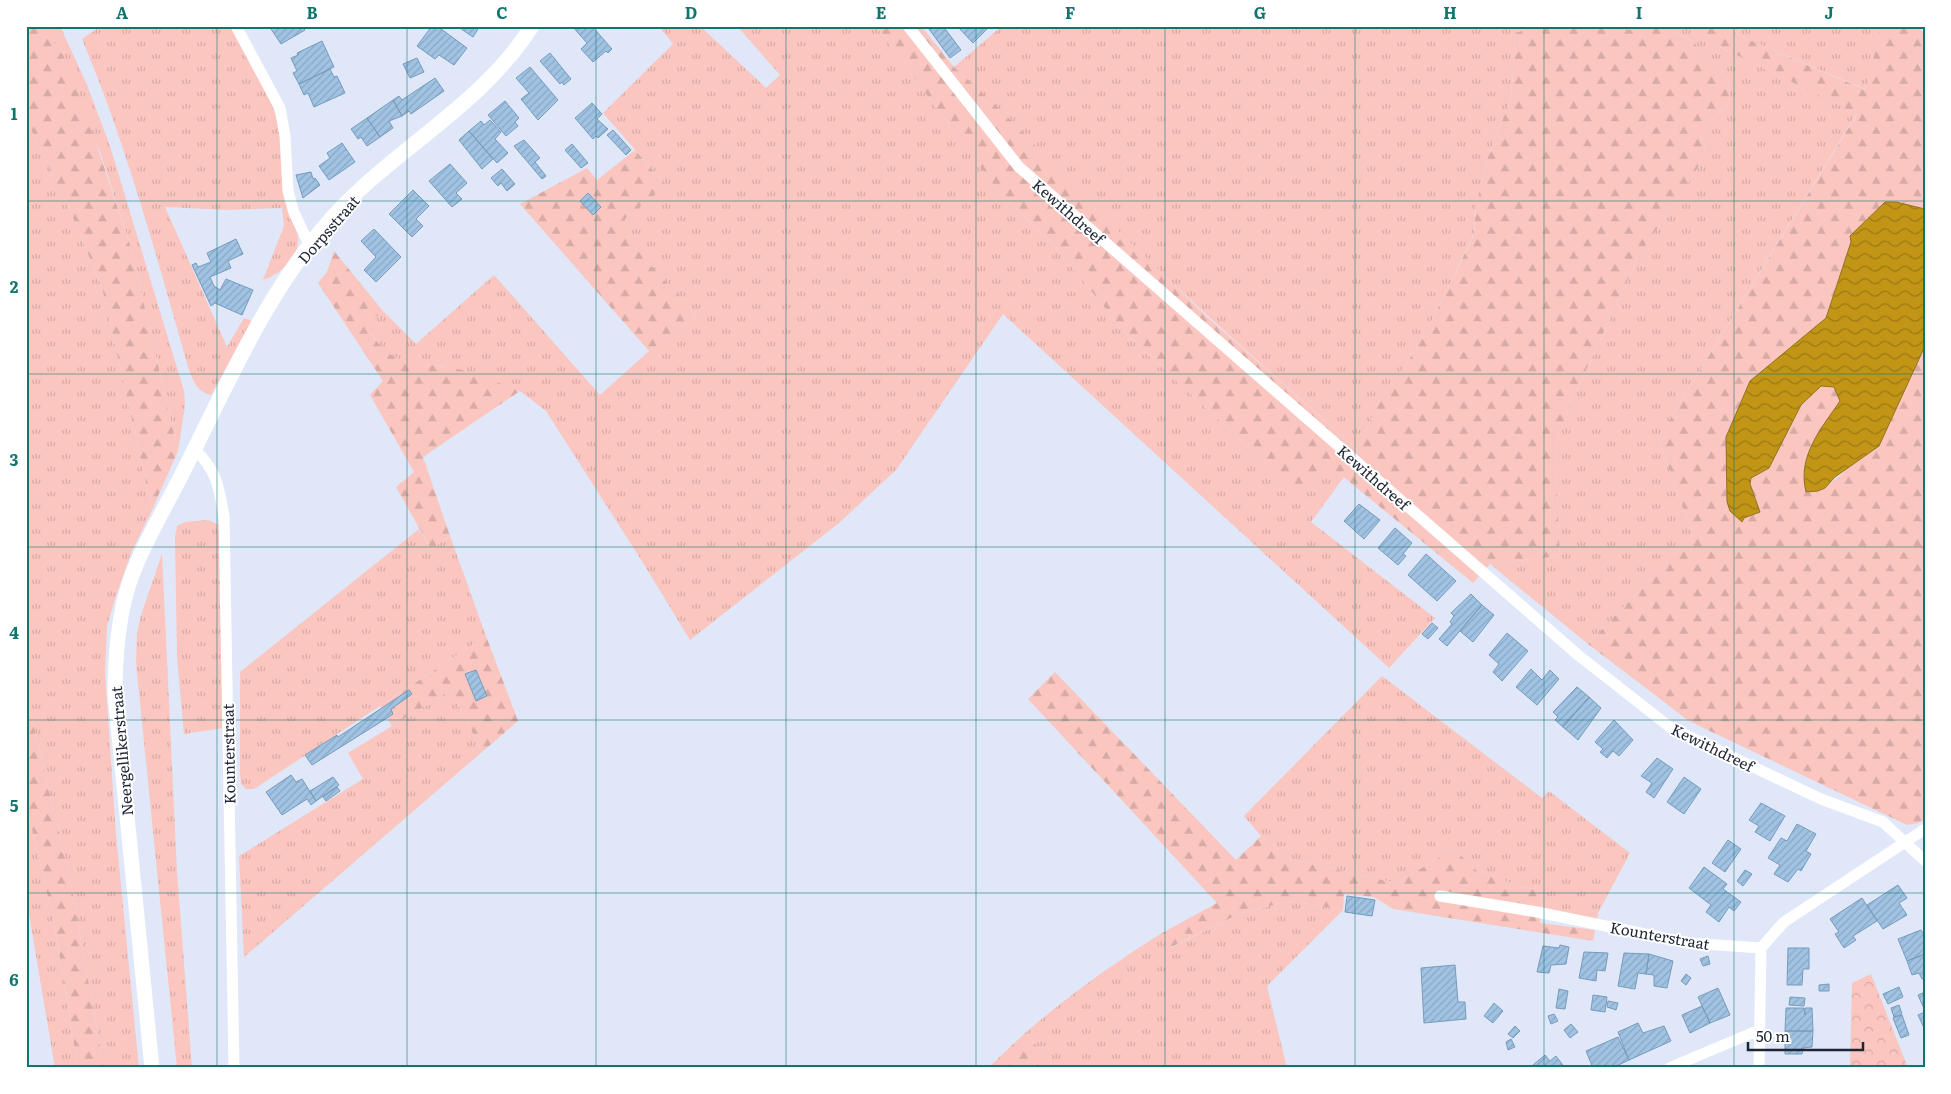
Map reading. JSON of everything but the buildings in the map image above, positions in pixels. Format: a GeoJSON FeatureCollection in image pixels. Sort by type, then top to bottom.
{"type":"FeatureCollection","features":[{"type":"Feature","properties":{"kind":"street"},"geometry":{"type":"LineString","coordinates":[[236,26],[280,108],[285,136],[288,192],[294,213],[310,246]]}},
{"type":"Feature","properties":{"kind":"street","name":"Dorpsstraat"},"geometry":{"type":"LineString","coordinates":[[195,450],[259,323],[310,246],[341,208],[472,97],[507,61],[532,26]]}},
{"type":"Feature","properties":{"kind":"street","name":"Kewithdreef"},"geometry":{"type":"LineString","coordinates":[[908,26],[1019,167],[1578,656],[1671,728],[1821,799],[1883,822],[1925,861]]}},
{"type":"Feature","properties":{"kind":"street","name":"Neergellikerstraat"},"geometry":{"type":"LineString","coordinates":[[152,1068],[118,734],[115,652],[126,592],[195,450]]}},
{"type":"Feature","properties":{"kind":"street","name":"Kounterstraat"},"geometry":{"type":"LineString","coordinates":[[195,450],[206,460],[218,483],[224,516],[234,1068]]}},
{"type":"Feature","properties":{"kind":"street"},"geometry":{"type":"LineString","coordinates":[[1758,1068],[1761,948],[1784,922],[1925,829]]}},
{"type":"Feature","properties":{"kind":"street","name":"Kounterstraat"},"geometry":{"type":"LineString","coordinates":[[1440,896],[1537,912],[1690,943],[1761,948]]}},
{"type":"Feature","properties":{"kind":"street"},"geometry":{"type":"LineString","coordinates":[[1669,1068],[1760,1030]]}},
{"type":"Feature","properties":{"kind":"green space"},"geometry":{"type":"Polygon","coordinates":[[[26,26],[43,26],[62,54],[83,104],[131,248],[178,451],[152,510],[102,287],[73,218],[26,119],[26,26]]]}},
{"type":"Feature","properties":{"kind":"green space"},"geometry":{"type":"Polygon","coordinates":[[[43,26],[60,26],[87,85],[110,146],[184,391],[185,406],[178,451],[131,248],[100,152],[43,26]]]}},
{"type":"Feature","properties":{"kind":"green space"},"geometry":{"type":"Polygon","coordinates":[[[101,26],[230,26],[263,85],[278,122],[282,143],[287,206],[297,232],[298,240],[297,248],[290,262],[278,273],[263,280],[284,226],[282,208],[227,210],[165,207],[227,347],[244,318],[252,321],[211,395],[202,391],[197,386],[189,370],[127,161],[82,39],[101,26]]]}},
{"type":"Feature","properties":{"kind":"green space"},"geometry":{"type":"Polygon","coordinates":[[[659,26],[700,26],[766,88],[780,75],[737,26],[876,26],[991,182],[1062,255],[1127,335],[1301,496],[1330,466],[1344,477],[1311,522],[1435,618],[1389,668],[1003,314],[896,470],[839,523],[690,640],[546,411],[520,391],[488,379],[442,366],[411,364],[393,357],[381,348],[366,325],[383,311],[416,344],[494,275],[600,395],[649,351],[696,316],[615,226],[666,185],[603,113],[673,44],[659,26]]]}},
{"type":"Feature","properties":{"kind":"green space"},"geometry":{"type":"Polygon","coordinates":[[[876,26],[921,26],[954,67],[1000,109],[1098,211],[1206,316],[1358,450],[1380,397],[1404,368],[1429,326],[1474,235],[1476,205],[1488,156],[1511,99],[1515,33],[1538,26],[1597,26],[1612,32],[1658,26],[1693,41],[1710,64],[1728,79],[1730,97],[1727,107],[1714,117],[1706,135],[1704,157],[1684,190],[1641,252],[1572,400],[1555,446],[1560,556],[1490,564],[1473,583],[1330,466],[1302,497],[1127,335],[1062,255],[991,182],[876,26]]]}},
{"type":"Feature","properties":{"kind":"green space"},"geometry":{"type":"Polygon","coordinates":[[[1002,26],[1538,26],[1515,34],[1511,99],[1488,156],[1476,205],[1474,234],[1429,326],[1404,368],[1380,397],[1358,450],[1162,273],[954,67],[1002,26]]]}},
{"type":"Feature","properties":{"kind":"green space"},"geometry":{"type":"Polygon","coordinates":[[[1597,26],[1657,26],[1612,32],[1597,26]]]}},
{"type":"Feature","properties":{"kind":"green space"},"geometry":{"type":"Polygon","coordinates":[[[1658,26],[1700,26],[1718,46],[1857,113],[1658,439],[1693,534],[1588,644],[1490,564],[1560,556],[1555,446],[1572,400],[1641,252],[1684,190],[1704,157],[1706,135],[1714,117],[1727,107],[1730,97],[1728,79],[1710,64],[1693,41],[1658,26]]]}},
{"type":"Feature","properties":{"kind":"green space"},"geometry":{"type":"Polygon","coordinates":[[[1700,26],[1727,26],[1738,35],[1866,90],[1881,26],[1919,26],[1925,36],[1925,209],[1896,202],[1850,236],[1851,242],[1826,318],[1750,381],[1744,518],[1760,512],[1750,484],[1751,478],[1769,468],[1801,405],[1821,386],[1834,387],[1840,401],[1818,433],[1807,455],[1804,467],[1806,492],[1825,488],[1843,473],[1925,346],[1925,819],[1918,823],[1907,825],[1689,721],[1588,644],[1693,534],[1658,439],[1857,114],[1718,46],[1700,26]]]}},
{"type":"Feature","properties":{"kind":"green space"},"geometry":{"type":"Polygon","coordinates":[[[1727,26],[1881,26],[1867,90],[1738,35],[1727,26]]]}},
{"type":"Feature","properties":{"kind":"green space"},"geometry":{"type":"Polygon","coordinates":[[[26,119],[73,218],[102,287],[152,510],[131,553],[107,626],[105,673],[116,835],[139,1068],[104,1068],[70,879],[26,694],[26,119]]]}},
{"type":"Feature","properties":{"kind":"green space"},"geometry":{"type":"Polygon","coordinates":[[[635,150],[666,185],[616,226],[696,316],[649,351],[520,204],[587,168],[597,180],[635,150]]]}},
{"type":"Feature","properties":{"kind":"green space"},"geometry":{"type":"Polygon","coordinates":[[[334,251],[383,311],[367,325],[385,350],[407,361],[462,370],[520,391],[423,457],[450,536],[431,549],[396,487],[414,472],[370,395],[383,381],[318,283],[327,272],[334,251]]]}},
{"type":"Feature","properties":{"kind":"green space"},"geometry":{"type":"Polygon","coordinates":[[[208,520],[222,526],[224,728],[184,734],[177,657],[175,537],[177,526],[185,522],[208,520]]]}},
{"type":"Feature","properties":{"kind":"green space"},"geometry":{"type":"Polygon","coordinates":[[[419,529],[431,549],[450,536],[486,636],[254,789],[246,789],[241,784],[240,772],[240,672],[419,529]]]}},
{"type":"Feature","properties":{"kind":"green space"},"geometry":{"type":"Polygon","coordinates":[[[162,554],[177,872],[192,1068],[177,1068],[136,663],[137,633],[141,615],[162,554]]]}},
{"type":"Feature","properties":{"kind":"green space"},"geometry":{"type":"Polygon","coordinates":[[[486,636],[518,721],[482,752],[451,690],[392,726],[380,706],[486,636]]]}},
{"type":"Feature","properties":{"kind":"green space"},"geometry":{"type":"Polygon","coordinates":[[[1055,672],[1236,860],[1261,836],[1293,860],[1396,883],[1454,849],[1477,871],[1522,887],[1542,890],[1540,923],[1595,930],[1593,941],[1393,909],[1374,897],[1344,894],[1343,910],[1290,901],[1241,913],[1169,948],[1162,933],[1217,903],[1028,699],[1055,672]]]}},
{"type":"Feature","properties":{"kind":"green space"},"geometry":{"type":"Polygon","coordinates":[[[1382,676],[1542,798],[1549,791],[1630,853],[1598,913],[1597,919],[1541,910],[1542,890],[1522,887],[1477,871],[1454,849],[1396,883],[1293,860],[1261,836],[1244,816],[1382,676]]]}},
{"type":"Feature","properties":{"kind":"green space"},"geometry":{"type":"Polygon","coordinates":[[[451,690],[482,752],[244,957],[239,856],[363,779],[348,753],[451,690]]]}},
{"type":"Feature","properties":{"kind":"green space"},"geometry":{"type":"Polygon","coordinates":[[[26,694],[70,879],[104,1068],[78,1068],[53,917],[26,804],[26,694]]]}},
{"type":"Feature","properties":{"kind":"green space"},"geometry":{"type":"Polygon","coordinates":[[[26,804],[53,917],[78,1068],[55,1068],[26,896],[26,804]]]}},
{"type":"Feature","properties":{"kind":"green space"},"geometry":{"type":"Polygon","coordinates":[[[1290,901],[1343,910],[1267,986],[1287,1068],[1056,1068],[1025,1033],[1092,980],[1162,933],[1170,948],[1241,913],[1290,901]]]}},
{"type":"Feature","properties":{"kind":"green space"},"geometry":{"type":"Polygon","coordinates":[[[1871,974],[1908,1068],[1850,1068],[1852,983],[1871,974]]]}},
{"type":"Feature","properties":{"kind":"green space"},"geometry":{"type":"Polygon","coordinates":[[[1025,1033],[1056,1068],[988,1068],[1025,1033]]]}},
{"type":"Feature","properties":{"kind":"water"},"geometry":{"type":"Polygon","coordinates":[[[1885,202],[1896,202],[1925,209],[1925,346],[1879,446],[1835,477],[1825,488],[1818,491],[1806,492],[1805,467],[1812,444],[1840,401],[1834,387],[1821,386],[1801,405],[1769,468],[1751,478],[1750,484],[1760,512],[1744,518],[1742,522],[1730,511],[1727,502],[1726,437],[1750,381],[1826,318],[1851,242],[1850,236],[1885,202]]]}}]}
